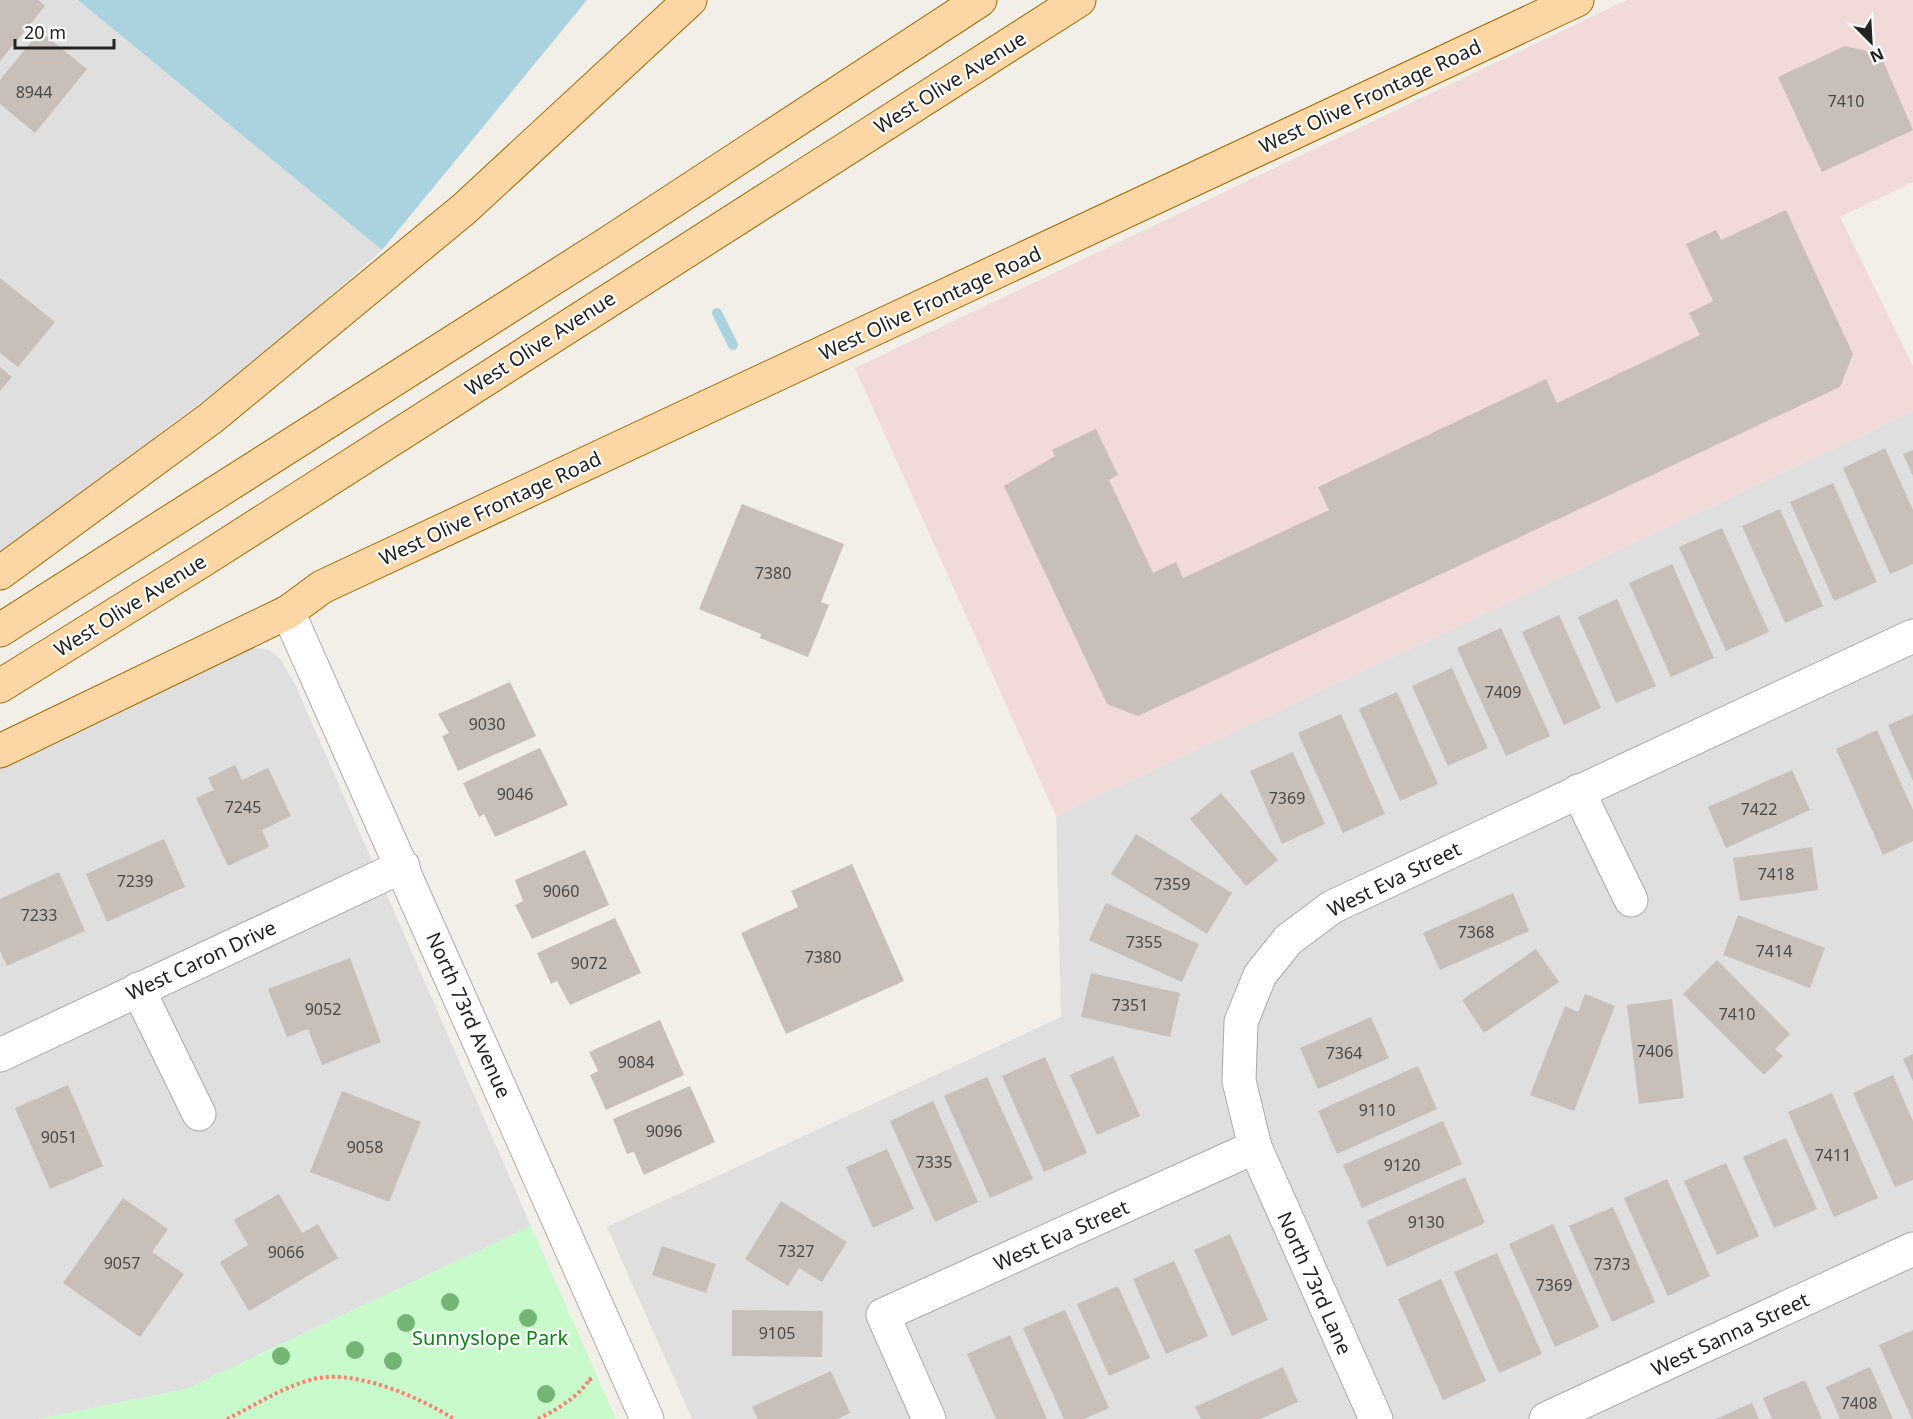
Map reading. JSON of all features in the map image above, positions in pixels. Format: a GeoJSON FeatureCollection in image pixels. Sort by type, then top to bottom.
{"type":"FeatureCollection","features":[{"type":"Feature","properties":{"kind":"main road"},"geometry":{"type":"LineString","coordinates":[[0,573],[211,418],[456,216],[690,0]]}},
{"type":"Feature","properties":{"kind":"main road"},"geometry":{"type":"LineString","coordinates":[[0,630],[607,244],[980,0]]}},
{"type":"Feature","properties":{"kind":"main road","name":"West Olive Avenue"},"geometry":{"type":"LineString","coordinates":[[0,686],[203,560],[1079,0]]}},
{"type":"Feature","properties":{"kind":"main road","name":"West Olive Frontage Road"},"geometry":{"type":"LineString","coordinates":[[0,751],[288,612],[322,587],[1577,0]]}},
{"type":"Feature","properties":{"kind":"street","name":"North 73rd Avenue"},"geometry":{"type":"LineString","coordinates":[[288,612],[403,866],[647,1419]]}},
{"type":"Feature","properties":{"kind":"street","name":"West Eva Street"},"geometry":{"type":"LineString","coordinates":[[929,1419],[884,1315],[1255,1147],[1239,1081],[1241,1022],[1260,975],[1288,940],[1332,907],[1913,636]]}},
{"type":"Feature","properties":{"kind":"street"},"geometry":{"type":"LineString","coordinates":[[1578,792],[1631,900]]}},
{"type":"Feature","properties":{"kind":"street","name":"West Caron Drive"},"geometry":{"type":"LineString","coordinates":[[0,1055],[403,866]]}},
{"type":"Feature","properties":{"kind":"street"},"geometry":{"type":"LineString","coordinates":[[138,989],[199,1114]]}},
{"type":"Feature","properties":{"kind":"street","name":"North 73rd Lane"},"geometry":{"type":"LineString","coordinates":[[1255,1147],[1376,1419]]}},
{"type":"Feature","properties":{"kind":"street","name":"West Sanna Street"},"geometry":{"type":"LineString","coordinates":[[1546,1419],[1913,1249]]}},
{"type":"Feature","properties":{"kind":"path"},"geometry":{"type":"LineString","coordinates":[[227,1419],[290,1387],[314,1378],[342,1378],[385,1385],[428,1402],[454,1419]]}},
{"type":"Feature","properties":{"kind":"path"},"geometry":{"type":"LineString","coordinates":[[538,1419],[564,1406],[580,1393],[590,1379],[594,1388]]}},
{"type":"Feature","properties":{"kind":"shaded area"},"geometry":{"type":"Polygon","coordinates":[[[0,0],[78,0],[382,250],[261,357],[0,553],[0,0]]]}},
{"type":"Feature","properties":{"kind":"shaded area"},"geometry":{"type":"Polygon","coordinates":[[[1627,0],[1913,0],[1913,182],[1840,217],[1913,366],[1913,411],[1056,816],[855,368],[1627,0]]]}},
{"type":"Feature","properties":{"kind":"shaded area"},"geometry":{"type":"Polygon","coordinates":[[[1913,411],[1913,1419],[692,1419],[607,1227],[1061,1017],[1056,816],[1913,411]]]}},
{"type":"Feature","properties":{"kind":"shaded area"},"geometry":{"type":"Polygon","coordinates":[[[254,647],[269,650],[280,659],[295,684],[531,1226],[186,1389],[38,1419],[0,1419],[0,763],[238,652],[254,647]]]}},
{"type":"Feature","properties":{"kind":"green space","name":"Sunnyslope Park"},"geometry":{"type":"Polygon","coordinates":[[[531,1226],[616,1419],[38,1419],[186,1389],[531,1226]]]}},
{"type":"Feature","properties":{"kind":"water"},"geometry":{"type":"Polygon","coordinates":[[[78,0],[587,0],[382,250],[78,0]]]}},
{"type":"Feature","properties":{"kind":"building"},"geometry":{"type":"Polygon","coordinates":[[[0,0],[38,0],[45,6],[0,61],[0,0]]]}},
{"type":"Feature","properties":{"kind":"building"},"geometry":{"type":"Polygon","coordinates":[[[40,31],[87,69],[35,133],[0,104],[0,80],[40,31]]]}},
{"type":"Feature","properties":{"kind":"building"},"geometry":{"type":"Polygon","coordinates":[[[1845,46],[1880,54],[1913,130],[1822,172],[1778,77],[1845,46]]]}},
{"type":"Feature","properties":{"kind":"building"},"geometry":{"type":"Polygon","coordinates":[[[1786,210],[1853,354],[1840,387],[1138,716],[1107,704],[1004,486],[1055,456],[1052,450],[1096,429],[1118,475],[1109,480],[1153,573],[1176,562],[1183,578],[1329,510],[1318,487],[1546,379],[1557,403],[1700,335],[1689,313],[1713,301],[1686,244],[1716,230],[1721,240],[1786,210]]]}},
{"type":"Feature","properties":{"kind":"building"},"geometry":{"type":"Polygon","coordinates":[[[0,278],[55,322],[18,367],[0,353],[0,278]]]}},
{"type":"Feature","properties":{"kind":"building"},"geometry":{"type":"Polygon","coordinates":[[[0,367],[12,377],[0,391],[0,367]]]}},
{"type":"Feature","properties":{"kind":"building"},"geometry":{"type":"Polygon","coordinates":[[[1885,448],[1913,510],[1913,564],[1890,574],[1843,468],[1885,448]]]}},
{"type":"Feature","properties":{"kind":"building"},"geometry":{"type":"Polygon","coordinates":[[[1913,450],[1913,476],[1903,454],[1913,450]]]}},
{"type":"Feature","properties":{"kind":"building"},"geometry":{"type":"Polygon","coordinates":[[[1833,483],[1877,582],[1834,601],[1790,502],[1833,483]]]}},
{"type":"Feature","properties":{"kind":"building"},"geometry":{"type":"Polygon","coordinates":[[[742,504],[844,544],[821,602],[829,605],[808,657],[760,638],[761,634],[699,609],[742,504]]]}},
{"type":"Feature","properties":{"kind":"building"},"geometry":{"type":"Polygon","coordinates":[[[1780,509],[1823,606],[1785,623],[1742,526],[1780,509]]]}},
{"type":"Feature","properties":{"kind":"building"},"geometry":{"type":"Polygon","coordinates":[[[1722,528],[1769,632],[1726,651],[1679,547],[1722,528]]]}},
{"type":"Feature","properties":{"kind":"building"},"geometry":{"type":"Polygon","coordinates":[[[1672,564],[1714,658],[1671,677],[1629,583],[1672,564]]]}},
{"type":"Feature","properties":{"kind":"building"},"geometry":{"type":"Polygon","coordinates":[[[1617,599],[1656,686],[1616,703],[1578,617],[1617,599]]]}},
{"type":"Feature","properties":{"kind":"building"},"geometry":{"type":"Polygon","coordinates":[[[1559,615],[1601,708],[1564,725],[1522,632],[1559,615]]]}},
{"type":"Feature","properties":{"kind":"building"},"geometry":{"type":"Polygon","coordinates":[[[1501,628],[1550,736],[1506,756],[1457,648],[1501,628]]]}},
{"type":"Feature","properties":{"kind":"building"},"geometry":{"type":"Polygon","coordinates":[[[1452,668],[1488,748],[1448,766],[1412,686],[1452,668]]]}},
{"type":"Feature","properties":{"kind":"building"},"geometry":{"type":"Polygon","coordinates":[[[510,682],[536,736],[458,771],[442,736],[449,733],[438,714],[510,682]]]}},
{"type":"Feature","properties":{"kind":"building"},"geometry":{"type":"Polygon","coordinates":[[[1397,692],[1438,784],[1400,801],[1359,709],[1397,692]]]}},
{"type":"Feature","properties":{"kind":"building"},"geometry":{"type":"Polygon","coordinates":[[[1341,714],[1385,814],[1343,833],[1298,733],[1341,714]]]}},
{"type":"Feature","properties":{"kind":"building"},"geometry":{"type":"Polygon","coordinates":[[[1913,714],[1913,781],[1888,725],[1913,714]]]}},
{"type":"Feature","properties":{"kind":"building"},"geometry":{"type":"Polygon","coordinates":[[[1877,730],[1913,810],[1913,841],[1883,855],[1836,749],[1877,730]]]}},
{"type":"Feature","properties":{"kind":"building"},"geometry":{"type":"Polygon","coordinates":[[[540,748],[568,805],[495,837],[484,814],[479,817],[463,783],[540,748]]]}},
{"type":"Feature","properties":{"kind":"building"},"geometry":{"type":"Polygon","coordinates":[[[1293,752],[1325,824],[1282,844],[1250,771],[1293,752]]]}},
{"type":"Feature","properties":{"kind":"building"},"geometry":{"type":"Polygon","coordinates":[[[235,765],[242,780],[268,768],[291,816],[262,830],[269,847],[228,866],[196,798],[214,790],[208,778],[235,765]]]}},
{"type":"Feature","properties":{"kind":"building"},"geometry":{"type":"Polygon","coordinates":[[[1792,770],[1810,810],[1726,848],[1708,807],[1792,770]]]}},
{"type":"Feature","properties":{"kind":"building"},"geometry":{"type":"Polygon","coordinates":[[[1221,793],[1278,860],[1246,886],[1190,819],[1221,793]]]}},
{"type":"Feature","properties":{"kind":"building"},"geometry":{"type":"Polygon","coordinates":[[[1136,834],[1232,893],[1207,934],[1111,874],[1136,834]]]}},
{"type":"Feature","properties":{"kind":"building"},"geometry":{"type":"Polygon","coordinates":[[[164,839],[185,887],[107,922],[86,874],[164,839]]]}},
{"type":"Feature","properties":{"kind":"building"},"geometry":{"type":"Polygon","coordinates":[[[1812,847],[1818,890],[1740,901],[1733,858],[1812,847]]]}},
{"type":"Feature","properties":{"kind":"building"},"geometry":{"type":"Polygon","coordinates":[[[585,850],[609,905],[532,939],[515,905],[523,901],[515,880],[585,850]]]}},
{"type":"Feature","properties":{"kind":"building"},"geometry":{"type":"Polygon","coordinates":[[[852,864],[904,981],[786,1034],[741,933],[798,907],[791,891],[852,864]]]}},
{"type":"Feature","properties":{"kind":"building"},"geometry":{"type":"Polygon","coordinates":[[[59,872],[85,931],[7,966],[0,951],[0,899],[59,872]]]}},
{"type":"Feature","properties":{"kind":"building"},"geometry":{"type":"Polygon","coordinates":[[[1513,893],[1529,931],[1440,970],[1423,933],[1513,893]]]}},
{"type":"Feature","properties":{"kind":"building"},"geometry":{"type":"Polygon","coordinates":[[[1106,903],[1199,944],[1182,982],[1089,940],[1106,903]]]}},
{"type":"Feature","properties":{"kind":"building"},"geometry":{"type":"Polygon","coordinates":[[[1738,915],[1825,948],[1810,988],[1723,955],[1738,915]]]}},
{"type":"Feature","properties":{"kind":"building"},"geometry":{"type":"Polygon","coordinates":[[[615,918],[641,973],[570,1005],[557,981],[551,984],[537,953],[615,918]]]}},
{"type":"Feature","properties":{"kind":"building"},"geometry":{"type":"Polygon","coordinates":[[[1536,949],[1559,982],[1484,1033],[1462,1000],[1536,949]]]}},
{"type":"Feature","properties":{"kind":"building"},"geometry":{"type":"Polygon","coordinates":[[[350,958],[381,1042],[322,1065],[308,1029],[287,1037],[268,989],[350,958]]]}},
{"type":"Feature","properties":{"kind":"building"},"geometry":{"type":"Polygon","coordinates":[[[1717,960],[1790,1034],[1775,1049],[1783,1056],[1764,1075],[1683,994],[1717,960]]]}},
{"type":"Feature","properties":{"kind":"building"},"geometry":{"type":"Polygon","coordinates":[[[1091,973],[1180,993],[1170,1037],[1081,1017],[1091,973]]]}},
{"type":"Feature","properties":{"kind":"building"},"geometry":{"type":"Polygon","coordinates":[[[1585,994],[1615,1006],[1574,1111],[1530,1095],[1565,1006],[1578,1012],[1585,994]]]}},
{"type":"Feature","properties":{"kind":"building"},"geometry":{"type":"Polygon","coordinates":[[[1672,999],[1684,1098],[1639,1104],[1627,1005],[1672,999]]]}},
{"type":"Feature","properties":{"kind":"building"},"geometry":{"type":"Polygon","coordinates":[[[1371,1017],[1389,1058],[1318,1089],[1300,1048],[1371,1017]]]}},
{"type":"Feature","properties":{"kind":"building"},"geometry":{"type":"Polygon","coordinates":[[[660,1020],[684,1075],[606,1110],[590,1075],[598,1071],[589,1052],[660,1020]]]}},
{"type":"Feature","properties":{"kind":"building"},"geometry":{"type":"Polygon","coordinates":[[[1913,1054],[1913,1081],[1903,1059],[1913,1054]]]}},
{"type":"Feature","properties":{"kind":"building"},"geometry":{"type":"Polygon","coordinates":[[[1113,1056],[1140,1116],[1097,1135],[1070,1075],[1113,1056]]]}},
{"type":"Feature","properties":{"kind":"building"},"geometry":{"type":"Polygon","coordinates":[[[1045,1057],[1087,1153],[1044,1172],[1002,1076],[1045,1057]]]}},
{"type":"Feature","properties":{"kind":"building"},"geometry":{"type":"Polygon","coordinates":[[[1418,1066],[1437,1109],[1337,1154],[1318,1111],[1418,1066]]]}},
{"type":"Feature","properties":{"kind":"building"},"geometry":{"type":"Polygon","coordinates":[[[1893,1075],[1913,1121],[1913,1180],[1895,1187],[1853,1093],[1893,1075]]]}},
{"type":"Feature","properties":{"kind":"building"},"geometry":{"type":"Polygon","coordinates":[[[987,1077],[1033,1179],[990,1198],[944,1096],[987,1077]]]}},
{"type":"Feature","properties":{"kind":"building"},"geometry":{"type":"Polygon","coordinates":[[[68,1085],[103,1166],[50,1189],[15,1108],[68,1085]]]}},
{"type":"Feature","properties":{"kind":"building"},"geometry":{"type":"Polygon","coordinates":[[[690,1086],[715,1142],[644,1175],[634,1152],[627,1154],[613,1119],[690,1086]]]}},
{"type":"Feature","properties":{"kind":"building"},"geometry":{"type":"Polygon","coordinates":[[[342,1091],[421,1122],[389,1202],[310,1172],[342,1091]]]}},
{"type":"Feature","properties":{"kind":"building"},"geometry":{"type":"Polygon","coordinates":[[[1832,1093],[1878,1198],[1834,1217],[1788,1112],[1832,1093]]]}},
{"type":"Feature","properties":{"kind":"building"},"geometry":{"type":"Polygon","coordinates":[[[933,1101],[978,1202],[935,1222],[890,1121],[933,1101]]]}},
{"type":"Feature","properties":{"kind":"building"},"geometry":{"type":"Polygon","coordinates":[[[1443,1121],[1462,1164],[1362,1208],[1343,1165],[1443,1121]]]}},
{"type":"Feature","properties":{"kind":"building"},"geometry":{"type":"Polygon","coordinates":[[[1786,1138],[1817,1209],[1774,1228],[1743,1157],[1786,1138]]]}},
{"type":"Feature","properties":{"kind":"building"},"geometry":{"type":"Polygon","coordinates":[[[887,1149],[914,1209],[873,1228],[846,1167],[887,1149]]]}},
{"type":"Feature","properties":{"kind":"building"},"geometry":{"type":"Polygon","coordinates":[[[1726,1163],[1759,1236],[1717,1255],[1684,1181],[1726,1163]]]}},
{"type":"Feature","properties":{"kind":"building"},"geometry":{"type":"Polygon","coordinates":[[[1465,1177],[1485,1223],[1387,1267],[1367,1221],[1465,1177]]]}},
{"type":"Feature","properties":{"kind":"building"},"geometry":{"type":"Polygon","coordinates":[[[1667,1179],[1710,1276],[1668,1296],[1624,1198],[1667,1179]]]}},
{"type":"Feature","properties":{"kind":"building"},"geometry":{"type":"Polygon","coordinates":[[[279,1194],[302,1233],[318,1224],[338,1258],[249,1311],[220,1262],[248,1245],[234,1220],[279,1194]]]}},
{"type":"Feature","properties":{"kind":"building"},"geometry":{"type":"Polygon","coordinates":[[[123,1198],[168,1229],[152,1252],[184,1274],[140,1337],[63,1283],[123,1198]]]}},
{"type":"Feature","properties":{"kind":"building"},"geometry":{"type":"Polygon","coordinates":[[[781,1201],[847,1242],[822,1282],[799,1268],[788,1286],[745,1259],[781,1201]]]}},
{"type":"Feature","properties":{"kind":"building"},"geometry":{"type":"Polygon","coordinates":[[[1613,1207],[1655,1302],[1612,1322],[1569,1226],[1613,1207]]]}},
{"type":"Feature","properties":{"kind":"building"},"geometry":{"type":"Polygon","coordinates":[[[1553,1224],[1599,1327],[1555,1347],[1509,1244],[1553,1224]]]}},
{"type":"Feature","properties":{"kind":"building"},"geometry":{"type":"Polygon","coordinates":[[[1230,1234],[1268,1320],[1232,1336],[1194,1250],[1230,1234]]]}},
{"type":"Feature","properties":{"kind":"building"},"geometry":{"type":"Polygon","coordinates":[[[662,1246],[716,1264],[706,1293],[652,1275],[662,1246]]]}},
{"type":"Feature","properties":{"kind":"building"},"geometry":{"type":"Polygon","coordinates":[[[1497,1253],[1542,1354],[1499,1373],[1454,1272],[1497,1253]]]}},
{"type":"Feature","properties":{"kind":"building"},"geometry":{"type":"Polygon","coordinates":[[[1174,1261],[1208,1336],[1166,1354],[1133,1279],[1174,1261]]]}},
{"type":"Feature","properties":{"kind":"building"},"geometry":{"type":"Polygon","coordinates":[[[1441,1279],[1486,1381],[1443,1400],[1398,1299],[1441,1279]]]}},
{"type":"Feature","properties":{"kind":"building"},"geometry":{"type":"Polygon","coordinates":[[[1118,1286],[1150,1358],[1109,1376],[1077,1304],[1118,1286]]]}},
{"type":"Feature","properties":{"kind":"building"},"geometry":{"type":"Polygon","coordinates":[[[732,1310],[823,1311],[822,1357],[732,1356],[732,1310]]]}},
{"type":"Feature","properties":{"kind":"building"},"geometry":{"type":"Polygon","coordinates":[[[1065,1310],[1109,1408],[1084,1419],[1064,1419],[1023,1328],[1065,1310]]]}},
{"type":"Feature","properties":{"kind":"building"},"geometry":{"type":"Polygon","coordinates":[[[1913,1330],[1913,1419],[1912,1419],[1879,1345],[1913,1330]]]}},
{"type":"Feature","properties":{"kind":"building"},"geometry":{"type":"Polygon","coordinates":[[[1010,1335],[1047,1419],[996,1419],[967,1354],[1010,1335]]]}},
{"type":"Feature","properties":{"kind":"building"},"geometry":{"type":"Polygon","coordinates":[[[1283,1367],[1298,1402],[1260,1419],[1201,1419],[1195,1407],[1283,1367]]]}},
{"type":"Feature","properties":{"kind":"building"},"geometry":{"type":"Polygon","coordinates":[[[1870,1367],[1893,1419],[1840,1419],[1826,1387],[1870,1367]]]}},
{"type":"Feature","properties":{"kind":"building"},"geometry":{"type":"Polygon","coordinates":[[[831,1371],[850,1413],[837,1419],[758,1419],[752,1407],[831,1371]]]}},
{"type":"Feature","properties":{"kind":"building"},"geometry":{"type":"Polygon","coordinates":[[[1805,1380],[1822,1419],[1772,1419],[1763,1398],[1805,1380]]]}},
{"type":"Feature","properties":{"kind":"building"},"geometry":{"type":"Polygon","coordinates":[[[1752,1403],[1759,1419],[1716,1419],[1752,1403]]]}},
{"type":"Feature","properties":{"kind":"waterway"},"geometry":{"type":"LineString","coordinates":[[717,313],[733,345]]}}]}
